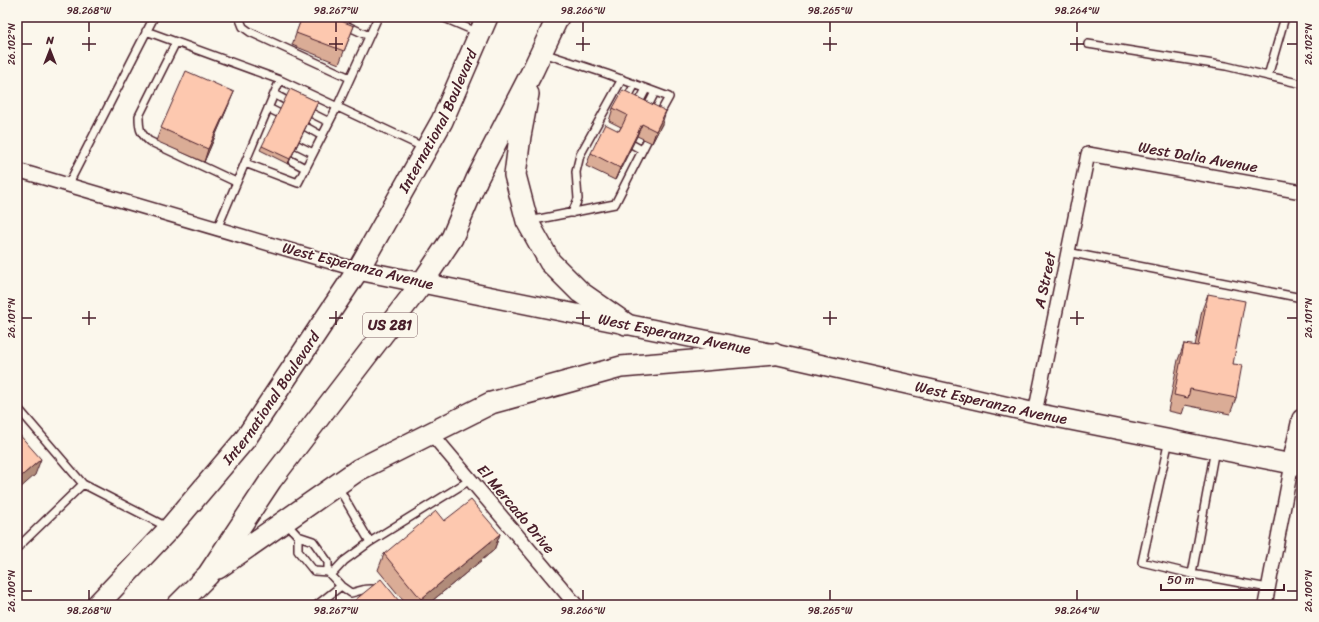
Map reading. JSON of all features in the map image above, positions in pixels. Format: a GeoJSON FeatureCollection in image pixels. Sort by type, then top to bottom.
{"type":"FeatureCollection","features":[{"type":"Feature","properties":{"kind":"main road","name":"US 281"},"geometry":{"type":"LineString","coordinates":[[178,605],[208,575],[271,480],[422,283],[452,238],[477,179],[558,17]]}},
{"type":"Feature","properties":{"kind":"main road","name":"International Boulevard"},"geometry":{"type":"LineString","coordinates":[[97,605],[169,528],[246,438],[358,270],[442,121],[483,25]]}},
{"type":"Feature","properties":{"kind":"main road"},"geometry":{"type":"LineString","coordinates":[[537,61],[520,136],[515,175],[527,222],[550,262],[580,292],[626,324]]}},
{"type":"Feature","properties":{"kind":"main road"},"geometry":{"type":"LineString","coordinates":[[208,575],[291,529],[337,485],[358,470],[491,403],[621,366],[774,354]]}},
{"type":"Feature","properties":{"kind":"street","name":"West Dalia Avenue"},"geometry":{"type":"LineString","coordinates":[[1088,154],[1302,192]]}},
{"type":"Feature","properties":{"kind":"street","name":"A Street"},"geometry":{"type":"LineString","coordinates":[[1034,413],[1088,154]]}},
{"type":"Feature","properties":{"kind":"street","name":"West Esperanza Avenue"},"geometry":{"type":"LineString","coordinates":[[17,170],[358,270],[774,354],[1034,413],[1297,465]]}},
{"type":"Feature","properties":{"kind":"street"},"geometry":{"type":"LineString","coordinates":[[1265,605],[1297,465],[1302,419]]}},
{"type":"Feature","properties":{"kind":"street","name":"El Mercado Drive"},"geometry":{"type":"LineString","coordinates":[[431,433],[576,605]]}},
{"type":"Feature","properties":{"kind":"lane"},"geometry":{"type":"LineString","coordinates":[[68,185],[154,17]]}},
{"type":"Feature","properties":{"kind":"lane"},"geometry":{"type":"LineString","coordinates":[[239,17],[243,27],[250,32],[350,78]]}},
{"type":"Feature","properties":{"kind":"lane"},"geometry":{"type":"LineString","coordinates":[[328,17],[369,36]]}},
{"type":"Feature","properties":{"kind":"lane"},"geometry":{"type":"LineString","coordinates":[[245,163],[298,183],[337,107],[378,17]]}},
{"type":"Feature","properties":{"kind":"lane"},"geometry":{"type":"LineString","coordinates":[[442,17],[483,25]]}},
{"type":"Feature","properties":{"kind":"lane"},"geometry":{"type":"LineString","coordinates":[[1268,76],[1285,17]]}},
{"type":"Feature","properties":{"kind":"lane"},"geometry":{"type":"LineString","coordinates":[[1298,17],[1302,18]]}},
{"type":"Feature","properties":{"kind":"lane"},"geometry":{"type":"LineString","coordinates":[[146,31],[280,80],[426,148]]}},
{"type":"Feature","properties":{"kind":"lane"},"geometry":{"type":"LineString","coordinates":[[176,42],[139,116],[139,126],[142,135],[149,141],[236,182]]}},
{"type":"Feature","properties":{"kind":"lane"},"geometry":{"type":"LineString","coordinates":[[1088,44],[1226,66],[1302,84]]}},
{"type":"Feature","properties":{"kind":"lane"},"geometry":{"type":"LineString","coordinates":[[537,61],[622,79],[669,97],[656,121]]}},
{"type":"Feature","properties":{"kind":"lane"},"geometry":{"type":"LineString","coordinates":[[572,213],[578,199],[576,172],[580,155],[600,127],[622,79]]}},
{"type":"Feature","properties":{"kind":"lane"},"geometry":{"type":"LineString","coordinates":[[217,229],[254,142],[263,128],[268,108],[280,80]]}},
{"type":"Feature","properties":{"kind":"lane"},"geometry":{"type":"LineString","coordinates":[[623,105],[635,84]]}},
{"type":"Feature","properties":{"kind":"lane"},"geometry":{"type":"LineString","coordinates":[[635,110],[646,89]]}},
{"type":"Feature","properties":{"kind":"lane"},"geometry":{"type":"LineString","coordinates":[[643,115],[654,92]]}},
{"type":"Feature","properties":{"kind":"lane"},"geometry":{"type":"LineString","coordinates":[[274,94],[285,100]]}},
{"type":"Feature","properties":{"kind":"lane"},"geometry":{"type":"LineString","coordinates":[[268,108],[278,113]]}},
{"type":"Feature","properties":{"kind":"lane"},"geometry":{"type":"LineString","coordinates":[[313,114],[329,122]]}},
{"type":"Feature","properties":{"kind":"lane"},"geometry":{"type":"LineString","coordinates":[[306,127],[322,136]]}},
{"type":"Feature","properties":{"kind":"lane"},"geometry":{"type":"LineString","coordinates":[[527,222],[614,204],[647,141]]}},
{"type":"Feature","properties":{"kind":"lane"},"geometry":{"type":"LineString","coordinates":[[254,142],[263,146]]}},
{"type":"Feature","properties":{"kind":"lane"},"geometry":{"type":"LineString","coordinates":[[297,145],[313,153]]}},
{"type":"Feature","properties":{"kind":"lane"},"geometry":{"type":"LineString","coordinates":[[633,145],[642,150]]}},
{"type":"Feature","properties":{"kind":"lane"},"geometry":{"type":"LineString","coordinates":[[290,160],[305,168]]}},
{"type":"Feature","properties":{"kind":"lane"},"geometry":{"type":"LineString","coordinates":[[1067,252],[1302,298]]}},
{"type":"Feature","properties":{"kind":"lane"},"geometry":{"type":"LineString","coordinates":[[17,407],[83,484],[169,528]]}},
{"type":"Feature","properties":{"kind":"lane"},"geometry":{"type":"LineString","coordinates":[[1169,440],[1142,562],[1192,574],[1268,588]]}},
{"type":"Feature","properties":{"kind":"lane"},"geometry":{"type":"LineString","coordinates":[[1192,574],[1215,449]]}},
{"type":"Feature","properties":{"kind":"lane"},"geometry":{"type":"LineString","coordinates":[[330,574],[344,560],[370,542],[470,480]]}},
{"type":"Feature","properties":{"kind":"lane"},"geometry":{"type":"LineString","coordinates":[[17,548],[83,484]]}},
{"type":"Feature","properties":{"kind":"lane"},"geometry":{"type":"LineString","coordinates":[[337,485],[370,542]]}},
{"type":"Feature","properties":{"kind":"lane"},"geometry":{"type":"LineString","coordinates":[[291,529],[298,551],[314,572],[330,574]]}},
{"type":"Feature","properties":{"kind":"lane"},"geometry":{"type":"LineString","coordinates":[[291,529],[313,541],[328,562],[330,574],[341,586],[351,592],[359,600]]}},
{"type":"Feature","properties":{"kind":"lane"},"geometry":{"type":"LineString","coordinates":[[317,605],[341,586]]}},
{"type":"Feature","properties":{"kind":"lane"},"geometry":{"type":"LineString","coordinates":[[351,592],[374,589],[383,593]]}},
{"type":"Feature","properties":{"kind":"building"},"geometry":{"type":"Polygon","coordinates":[[[302,17],[331,17],[354,26],[344,51],[296,33],[302,17]]]}},
{"type":"Feature","properties":{"kind":"building"},"geometry":{"type":"Polygon","coordinates":[[[186,71],[234,92],[208,149],[161,128],[186,71]]]}},
{"type":"Feature","properties":{"kind":"building"},"geometry":{"type":"Polygon","coordinates":[[[290,89],[318,102],[290,159],[262,146],[290,89]]]}},
{"type":"Feature","properties":{"kind":"building"},"geometry":{"type":"Polygon","coordinates":[[[623,90],[666,111],[656,131],[642,124],[620,168],[591,153],[605,124],[619,131],[623,124],[627,115],[613,108],[623,90]]]}},
{"type":"Feature","properties":{"kind":"building"},"geometry":{"type":"Polygon","coordinates":[[[1208,294],[1245,301],[1233,364],[1242,365],[1236,398],[1190,389],[1188,398],[1174,395],[1184,344],[1198,346],[1208,294]]]}},
{"type":"Feature","properties":{"kind":"building"},"geometry":{"type":"Polygon","coordinates":[[[17,432],[41,459],[17,480],[17,432]]]}},
{"type":"Feature","properties":{"kind":"building"},"geometry":{"type":"Polygon","coordinates":[[[471,500],[500,534],[421,599],[384,554],[436,511],[444,521],[471,500]]]}},
{"type":"Feature","properties":{"kind":"building"},"geometry":{"type":"Polygon","coordinates":[[[381,579],[399,601],[394,605],[349,605],[381,579]]]}},
{"type":"Feature","properties":{"kind":"building"},"geometry":{"type":"Polygon","coordinates":[[[1302,593],[1302,605],[1300,605],[1302,593]]]}}]}
